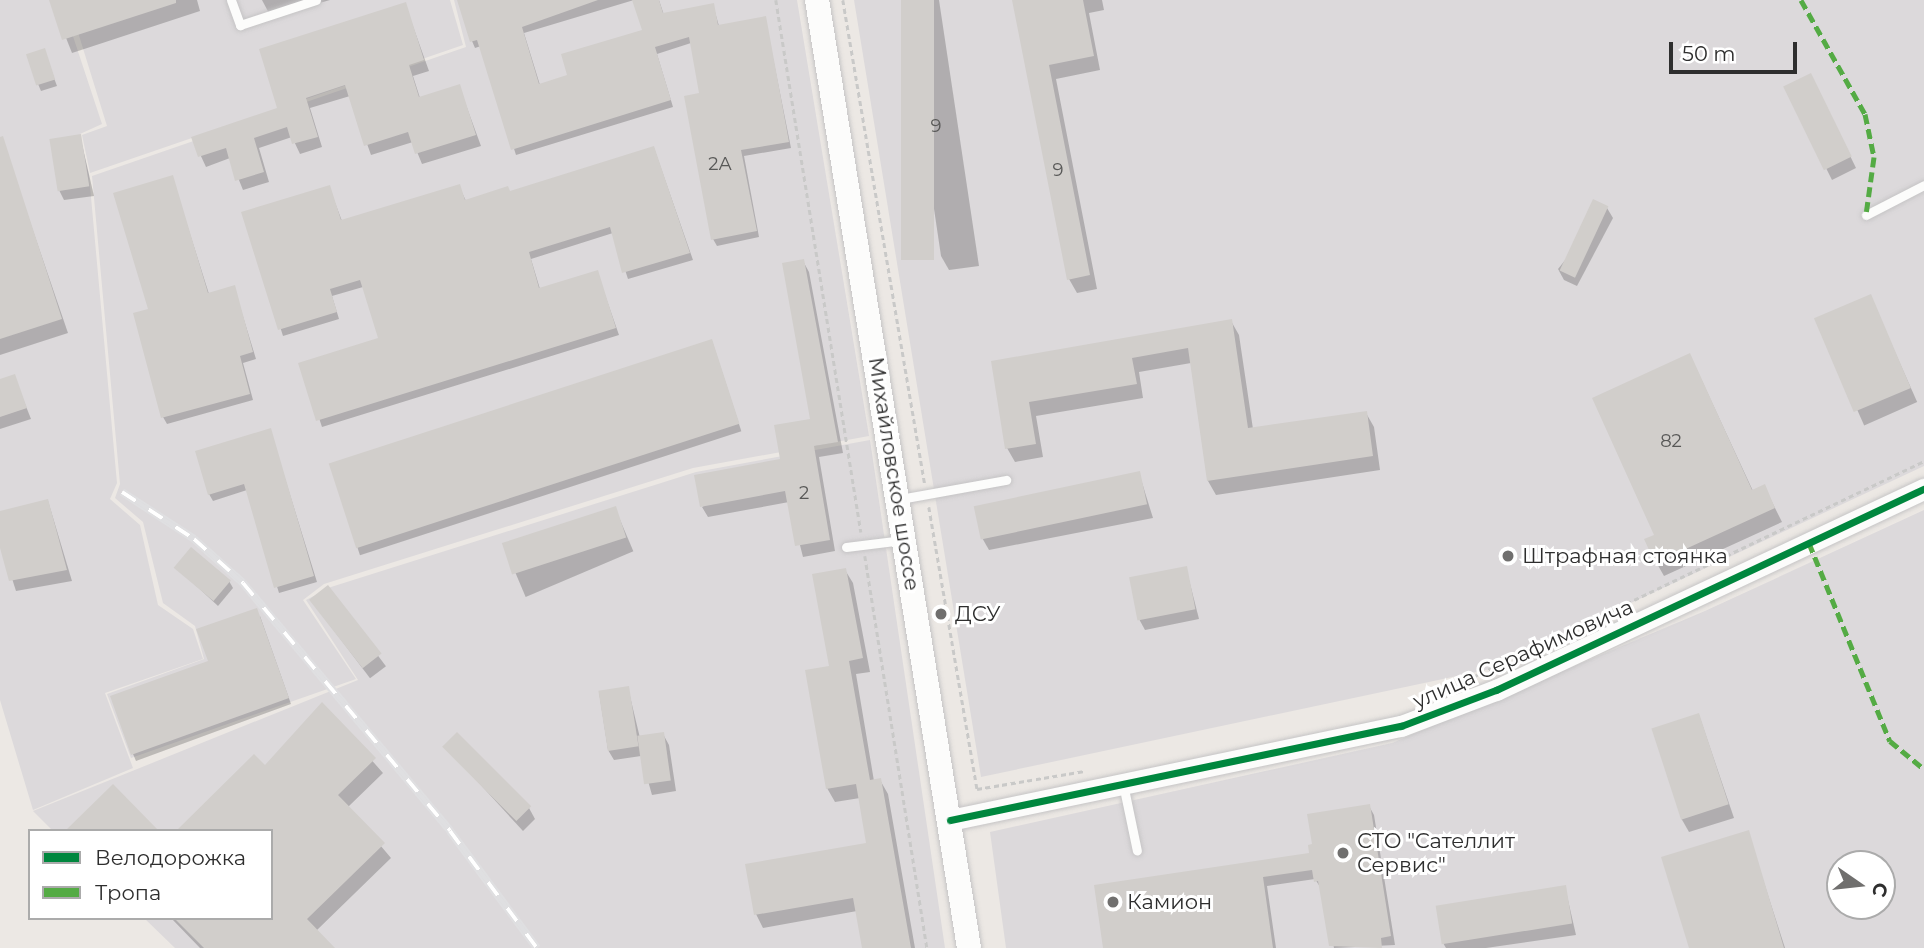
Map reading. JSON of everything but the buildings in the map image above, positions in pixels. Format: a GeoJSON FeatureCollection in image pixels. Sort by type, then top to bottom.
{"type":"FeatureCollection","features":[{"type":"Feature","properties":{"kind":"main road","name":"Михайловское шоссе"},"geometry":{"type":"LineString","coordinates":[[817,0],[969,948]]}},
{"type":"Feature","properties":{"kind":"street","name":"улица Серафимовича"},"geometry":{"type":"LineString","coordinates":[[950,820],[1401,726],[1496,690],[1924,489]]}},
{"type":"Feature","properties":{"kind":"lane"},"geometry":{"type":"LineString","coordinates":[[231,0],[240,25],[316,0]]}},
{"type":"Feature","properties":{"kind":"lane"},"geometry":{"type":"LineString","coordinates":[[1866,215],[1924,185]]}},
{"type":"Feature","properties":{"kind":"lane"},"geometry":{"type":"LineString","coordinates":[[898,500],[1006,480]]}},
{"type":"Feature","properties":{"kind":"lane"},"geometry":{"type":"LineString","coordinates":[[846,547],[905,539]]}},
{"type":"Feature","properties":{"kind":"lane"},"geometry":{"type":"LineString","coordinates":[[1123,784],[1137,851]]}},
{"type":"Feature","properties":{"kind":"path"},"geometry":{"type":"LineString","coordinates":[[776,0],[927,948]]}},
{"type":"Feature","properties":{"kind":"path"},"geometry":{"type":"LineString","coordinates":[[843,0],[977,789],[1099,768]]}},
{"type":"Feature","properties":{"kind":"path"},"geometry":{"type":"LineString","coordinates":[[1466,680],[1924,461]]}},
{"type":"Feature","properties":{"kind":"shaded area"},"geometry":{"type":"Polygon","coordinates":[[[0,0],[61,0],[102,124],[80,134],[89,175],[117,483],[110,499],[140,525],[158,605],[193,629],[203,659],[105,693],[133,768],[33,810],[0,700],[0,0]]]}},
{"type":"Feature","properties":{"kind":"shaded area"},"geometry":{"type":"Polygon","coordinates":[[[68,0],[450,0],[463,45],[90,173],[82,135],[107,126],[68,0]]]}},
{"type":"Feature","properties":{"kind":"shaded area"},"geometry":{"type":"Polygon","coordinates":[[[454,0],[797,0],[869,436],[693,468],[324,584],[303,600],[356,679],[131,758],[107,694],[204,659],[195,626],[163,603],[143,522],[115,498],[120,484],[92,176],[466,47],[454,0]]]}},
{"type":"Feature","properties":{"kind":"shaded area"},"geometry":{"type":"Polygon","coordinates":[[[854,0],[1924,0],[1924,466],[1490,669],[981,777],[854,0]]]}},
{"type":"Feature","properties":{"kind":"shaded area"},"geometry":{"type":"Polygon","coordinates":[[[870,440],[945,948],[175,948],[146,920],[273,920],[273,829],[51,829],[33,811],[358,680],[306,600],[331,587],[696,472],[870,440]]]}},
{"type":"Feature","properties":{"kind":"shaded area"},"geometry":{"type":"Polygon","coordinates":[[[1924,510],[1924,948],[1006,948],[990,832],[1392,743],[1705,611],[1924,510]]]}},
{"type":"Feature","properties":{"kind":"railway"},"geometry":{"type":"LineString","coordinates":[[122,492],[194,539],[243,583],[450,831],[537,948]]}},
{"type":"Feature","properties":{"kind":"marked path"},"geometry":{"type":"LineString","coordinates":[[1801,0],[1865,114],[1874,157],[1866,215]]}},
{"type":"Feature","properties":{"kind":"marked path"},"geometry":{"type":"LineString","coordinates":[[1809,543],[1890,741],[1924,769]]}},
{"type":"Feature","properties":{"kind":"cycle path"},"geometry":{"type":"LineString","coordinates":[[950,820],[1401,726],[1496,690],[1924,489]]}},
{"type":"Feature","properties":{"kind":"place","name":"Штрафная стоянка"},"geometry":{"type":"Point","coordinates":[1508,556]}},
{"type":"Feature","properties":{"kind":"place","name":"ДСУ"},"geometry":{"type":"Point","coordinates":[941,614]}},
{"type":"Feature","properties":{"kind":"place","name":"СТО \"Сателлит Сервис\""},"geometry":{"type":"Point","coordinates":[1343,853]}},
{"type":"Feature","properties":{"kind":"place","name":"Камион"},"geometry":{"type":"Point","coordinates":[1113,902]}}]}
